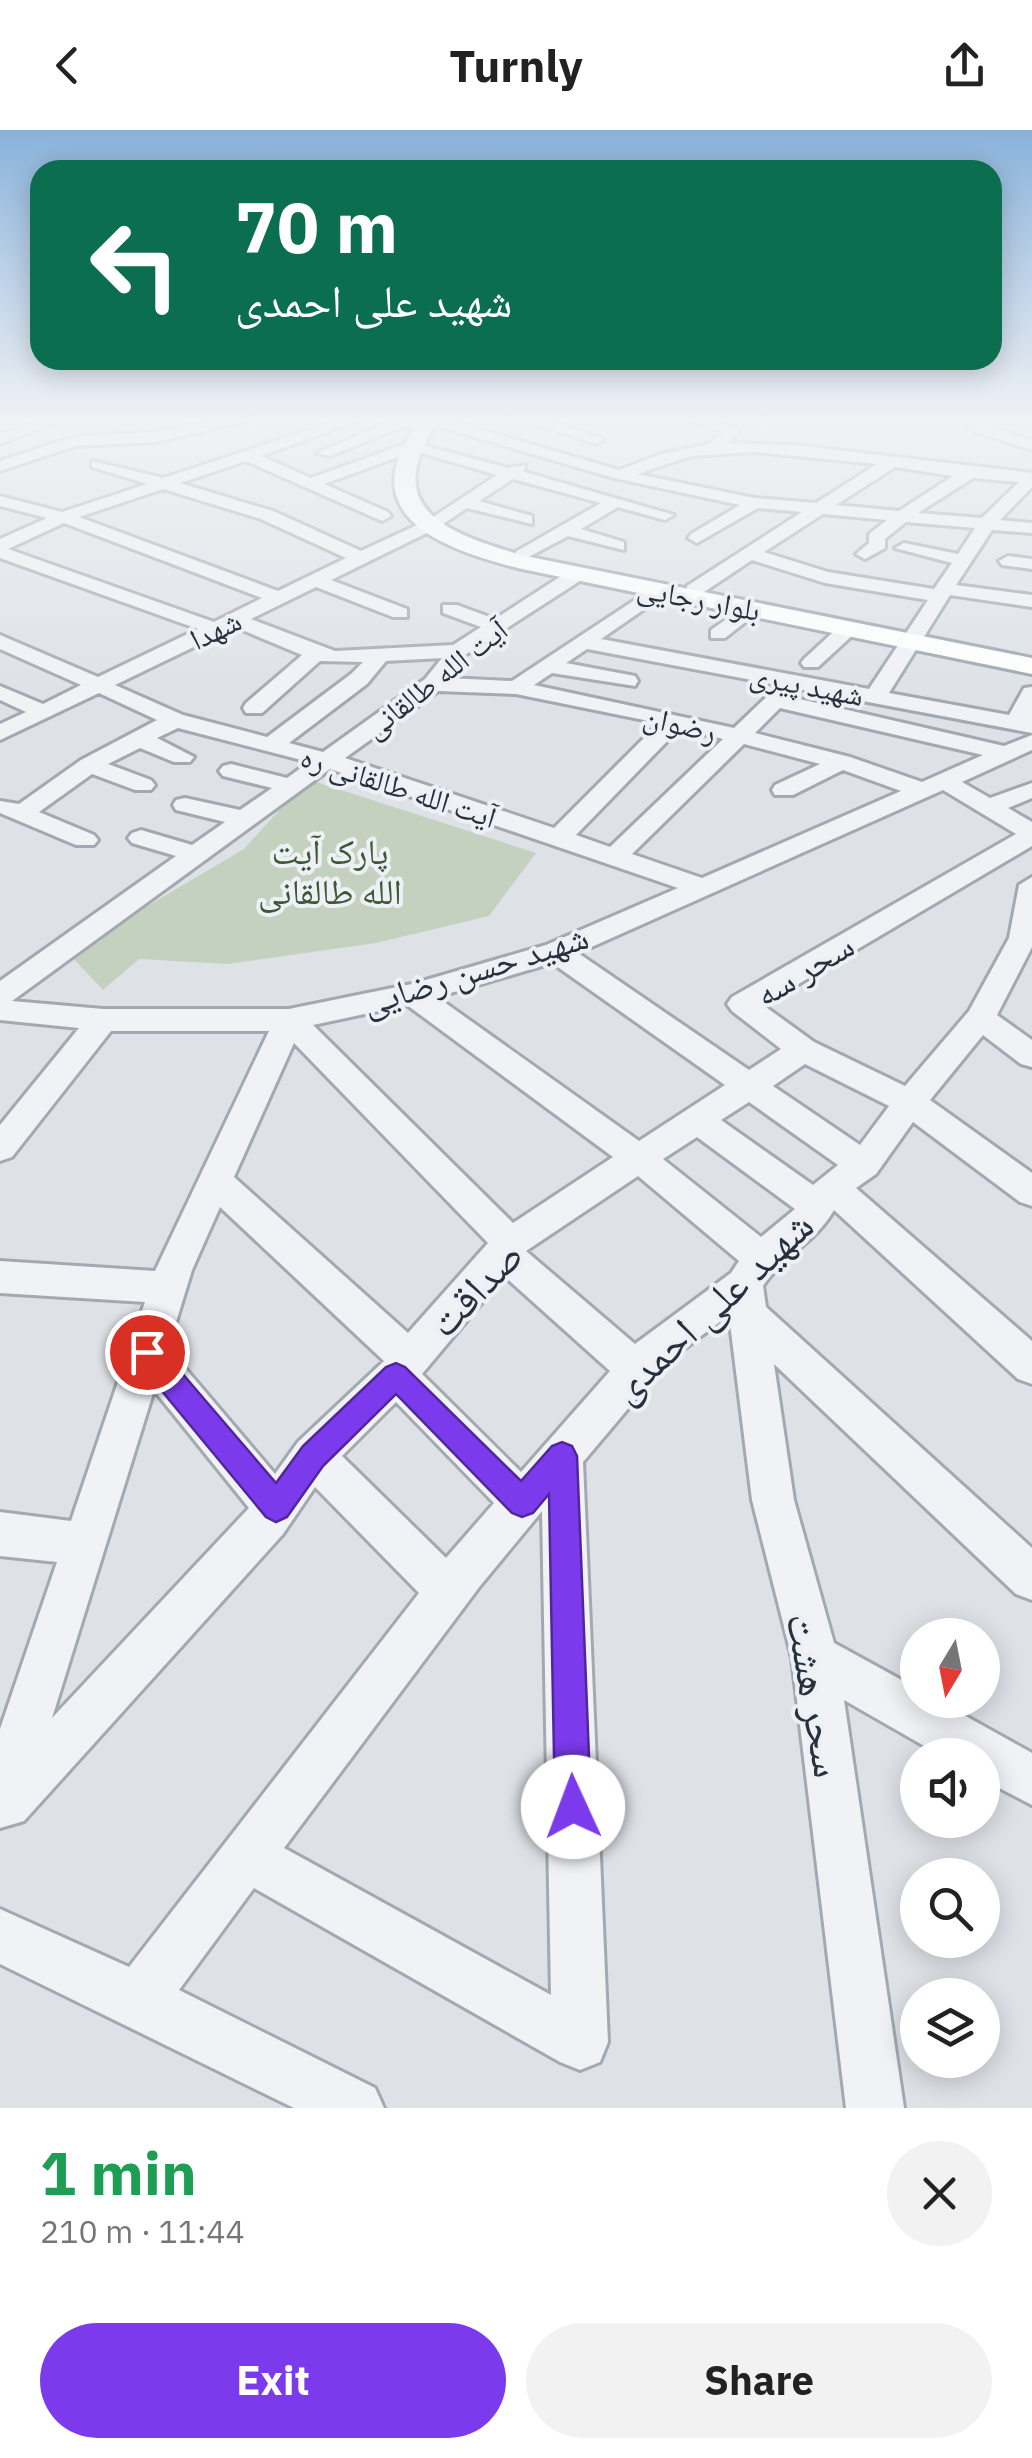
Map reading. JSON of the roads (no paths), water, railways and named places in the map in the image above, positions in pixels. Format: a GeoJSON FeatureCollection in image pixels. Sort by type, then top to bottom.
{"type":"FeatureCollection","features":[{"type":"Feature","properties":{"kind":"main road","name":"بلوار رجایی"},"geometry":{"type":"LineString","coordinates":[[418,513],[478,540],[519,564],[694,590],[1032,662]]}},
{"type":"Feature","properties":{"kind":"main road","name":"بلوار رجایی"},"geometry":{"type":"LineString","coordinates":[[434,521],[468,546],[572,578],[659,590],[912,638]]}},
{"type":"Feature","properties":{"kind":"street"},"geometry":{"type":"LineString","coordinates":[[49,513],[279,598]]}},
{"type":"Feature","properties":{"kind":"street"},"geometry":{"type":"LineString","coordinates":[[0,549],[75,513]]}},
{"type":"Feature","properties":{"kind":"street"},"geometry":{"type":"LineString","coordinates":[[261,513],[361,558]]}},
{"type":"Feature","properties":{"kind":"street"},"geometry":{"type":"LineString","coordinates":[[376,513],[382,516]]}},
{"type":"Feature","properties":{"kind":"street","name":"شهدا"},"geometry":{"type":"LineString","coordinates":[[0,733],[447,513]]}},
{"type":"Feature","properties":{"kind":"street"},"geometry":{"type":"LineString","coordinates":[[503,513],[526,520]]}},
{"type":"Feature","properties":{"kind":"street"},"geometry":{"type":"LineString","coordinates":[[570,513],[586,518]]}},
{"type":"Feature","properties":{"kind":"street"},"geometry":{"type":"LineString","coordinates":[[519,564],[595,513]]}},
{"type":"Feature","properties":{"kind":"street"},"geometry":{"type":"LineString","coordinates":[[658,513],[665,515]]}},
{"type":"Feature","properties":{"kind":"street"},"geometry":{"type":"LineString","coordinates":[[698,538],[739,513]]}},
{"type":"Feature","properties":{"kind":"street"},"geometry":{"type":"LineString","coordinates":[[694,590],[813,513]]}},
{"type":"Feature","properties":{"kind":"street"},"geometry":{"type":"LineString","coordinates":[[810,537],[850,513]]}},
{"type":"Feature","properties":{"kind":"street"},"geometry":{"type":"LineString","coordinates":[[869,513],[1032,528]]}},
{"type":"Feature","properties":{"kind":"street"},"geometry":{"type":"LineString","coordinates":[[865,554],[880,543],[876,538],[908,513]]}},
{"type":"Feature","properties":{"kind":"street"},"geometry":{"type":"LineString","coordinates":[[875,697],[962,560],[997,513]]}},
{"type":"Feature","properties":{"kind":"street"},"geometry":{"type":"LineString","coordinates":[[566,530],[618,546]]}},
{"type":"Feature","properties":{"kind":"street"},"geometry":{"type":"LineString","coordinates":[[904,548],[962,560]]}},
{"type":"Feature","properties":{"kind":"street"},"geometry":{"type":"LineString","coordinates":[[0,549],[316,654],[378,658],[462,649]]}},
{"type":"Feature","properties":{"kind":"street"},"geometry":{"type":"LineString","coordinates":[[750,554],[825,577],[1032,601]]}},
{"type":"Feature","properties":{"kind":"street"},"geometry":{"type":"LineString","coordinates":[[1008,561],[1032,564]]}},
{"type":"Feature","properties":{"kind":"street"},"geometry":{"type":"LineString","coordinates":[[519,564],[572,578]]}},
{"type":"Feature","properties":{"kind":"street","name":"آیت الله طالقانی"},"geometry":{"type":"LineString","coordinates":[[0,995],[433,684],[462,649],[497,626],[518,604],[572,578]]}},
{"type":"Feature","properties":{"kind":"street"},"geometry":{"type":"LineString","coordinates":[[314,580],[400,614]]}},
{"type":"Feature","properties":{"kind":"street"},"geometry":{"type":"LineString","coordinates":[[516,688],[659,590]]}},
{"type":"Feature","properties":{"kind":"street"},"geometry":{"type":"LineString","coordinates":[[718,634],[752,608]]}},
{"type":"Feature","properties":{"kind":"street"},"geometry":{"type":"LineString","coordinates":[[450,609],[497,626]]}},
{"type":"Feature","properties":{"kind":"street"},"geometry":{"type":"LineString","coordinates":[[811,663],[849,628]]}},
{"type":"Feature","properties":{"kind":"street"},"geometry":{"type":"LineString","coordinates":[[415,630],[462,649]]}},
{"type":"Feature","properties":{"kind":"street","name":"آیت الله طالقانی ره"},"geometry":{"type":"LineString","coordinates":[[0,641],[176,720],[327,760],[702,888]]}},
{"type":"Feature","properties":{"kind":"street","name":"شهید پیری"},"geometry":{"type":"LineString","coordinates":[[583,642],[1027,730]]}},
{"type":"Feature","properties":{"kind":"street"},"geometry":{"type":"LineString","coordinates":[[254,708],[316,654]]}},
{"type":"Feature","properties":{"kind":"street"},"geometry":{"type":"LineString","coordinates":[[270,746],[359,679],[378,658]]}},
{"type":"Feature","properties":{"kind":"street"},"geometry":{"type":"LineString","coordinates":[[673,687],[691,662]]}},
{"type":"Feature","properties":{"kind":"street"},"geometry":{"type":"LineString","coordinates":[[549,666],[627,681]]}},
{"type":"Feature","properties":{"kind":"street"},"geometry":{"type":"LineString","coordinates":[[615,858],[794,682]]}},
{"type":"Feature","properties":{"kind":"street","name":"رضوان"},"geometry":{"type":"LineString","coordinates":[[433,684],[516,688],[676,720],[933,786],[988,807],[1032,834]]}},
{"type":"Feature","properties":{"kind":"street"},"geometry":{"type":"LineString","coordinates":[[0,692],[44,712]]}},
{"type":"Feature","properties":{"kind":"street"},"geometry":{"type":"LineString","coordinates":[[1027,730],[1032,692]]}},
{"type":"Feature","properties":{"kind":"street"},"geometry":{"type":"LineString","coordinates":[[775,700],[1005,754]]}},
{"type":"Feature","properties":{"kind":"street"},"geometry":{"type":"LineString","coordinates":[[10,809],[176,720]]}},
{"type":"Feature","properties":{"kind":"street"},"geometry":{"type":"LineString","coordinates":[[559,838],[676,720]]}},
{"type":"Feature","properties":{"kind":"street","name":"شهید حسن رضایی"},"geometry":{"type":"LineString","coordinates":[[0,1010],[104,1020],[288,1020],[412,994],[556,952],[1005,754],[1027,730]]}},
{"type":"Feature","properties":{"kind":"street"},"geometry":{"type":"LineString","coordinates":[[139,739],[182,757]]}},
{"type":"Feature","properties":{"kind":"street"},"geometry":{"type":"LineString","coordinates":[[784,790],[842,762]]}},
{"type":"Feature","properties":{"kind":"street"},"geometry":{"type":"LineString","coordinates":[[89,765],[142,785]]}},
{"type":"Feature","properties":{"kind":"street"},"geometry":{"type":"LineString","coordinates":[[231,772],[291,786]]}},
{"type":"Feature","properties":{"kind":"street"},"geometry":{"type":"LineString","coordinates":[[988,807],[1032,790]]}},
{"type":"Feature","properties":{"kind":"street"},"geometry":{"type":"LineString","coordinates":[[185,805],[244,819]]}},
{"type":"Feature","properties":{"kind":"street"},"geometry":{"type":"LineString","coordinates":[[10,809],[85,840]]}},
{"type":"Feature","properties":{"kind":"street","name":"سحر سه"},"geometry":{"type":"LineString","coordinates":[[1032,834],[742,1004],[803,1050],[910,1102],[1032,1192]]}},
{"type":"Feature","properties":{"kind":"street"},"geometry":{"type":"LineString","coordinates":[[140,838],[196,854]]}},
{"type":"Feature","properties":{"kind":"street","name":"شهید علی احمدی"},"geometry":{"type":"LineString","coordinates":[[138,1999],[448,1591],[522,1502],[655,1348],[751,1286],[980,1018],[1028,940],[1032,885]]}},
{"type":"Feature","properties":{"kind":"street"},"geometry":{"type":"LineString","coordinates":[[556,952],[751,1088],[838,1186],[1032,1366]]}},
{"type":"Feature","properties":{"kind":"street"},"geometry":{"type":"LineString","coordinates":[[412,994],[640,1159],[751,1286],[1032,1578]]}},
{"type":"Feature","properties":{"kind":"street"},"geometry":{"type":"LineString","coordinates":[[980,1018],[1032,1056]]}},
{"type":"Feature","properties":{"kind":"street"},"geometry":{"type":"LineString","coordinates":[[0,1148],[104,1020]]}},
{"type":"Feature","properties":{"kind":"street"},"geometry":{"type":"LineString","coordinates":[[0,1807],[168,1288],[288,1020],[506,1248],[636,1370]]}},
{"type":"Feature","properties":{"kind":"street","name":"صداقت"},"geometry":{"type":"LineString","coordinates":[[0,1807],[276,1507],[313,1456],[402,1367],[506,1248],[803,1050]]}},
{"type":"Feature","properties":{"kind":"street"},"geometry":{"type":"LineString","coordinates":[[698,1121],[838,1186]]}},
{"type":"Feature","properties":{"kind":"street"},"geometry":{"type":"LineString","coordinates":[[214,1181],[402,1367],[522,1502]]}},
{"type":"Feature","properties":{"kind":"street"},"geometry":{"type":"LineString","coordinates":[[0,1276],[168,1288]]}},
{"type":"Feature","properties":{"kind":"street","name":"سحر هشت"},"geometry":{"type":"LineString","coordinates":[[751,1286],[774,1500],[815,1658],[874,2108]]}},
{"type":"Feature","properties":{"kind":"street"},"geometry":{"type":"LineString","coordinates":[[147,1352],[276,1507]]}},
{"type":"Feature","properties":{"kind":"street"},"geometry":{"type":"LineString","coordinates":[[313,1456],[448,1591]]}},
{"type":"Feature","properties":{"kind":"street"},"geometry":{"type":"LineString","coordinates":[[246,1854],[580,2042],[562,1456]]}},
{"type":"Feature","properties":{"kind":"street"},"geometry":{"type":"LineString","coordinates":[[0,1534],[84,1544]]}},
{"type":"Feature","properties":{"kind":"street"},"geometry":{"type":"LineString","coordinates":[[815,1658],[1032,1780]]}},
{"type":"Feature","properties":{"kind":"street"},"geometry":{"type":"LineString","coordinates":[[0,1936],[138,1999],[355,2108]]}},
{"type":"Feature","properties":{"kind":"park label","name":"پارک آیت الله طالقانی"},"geometry":{"type":"Point","coordinates":[330,871]}}]}
